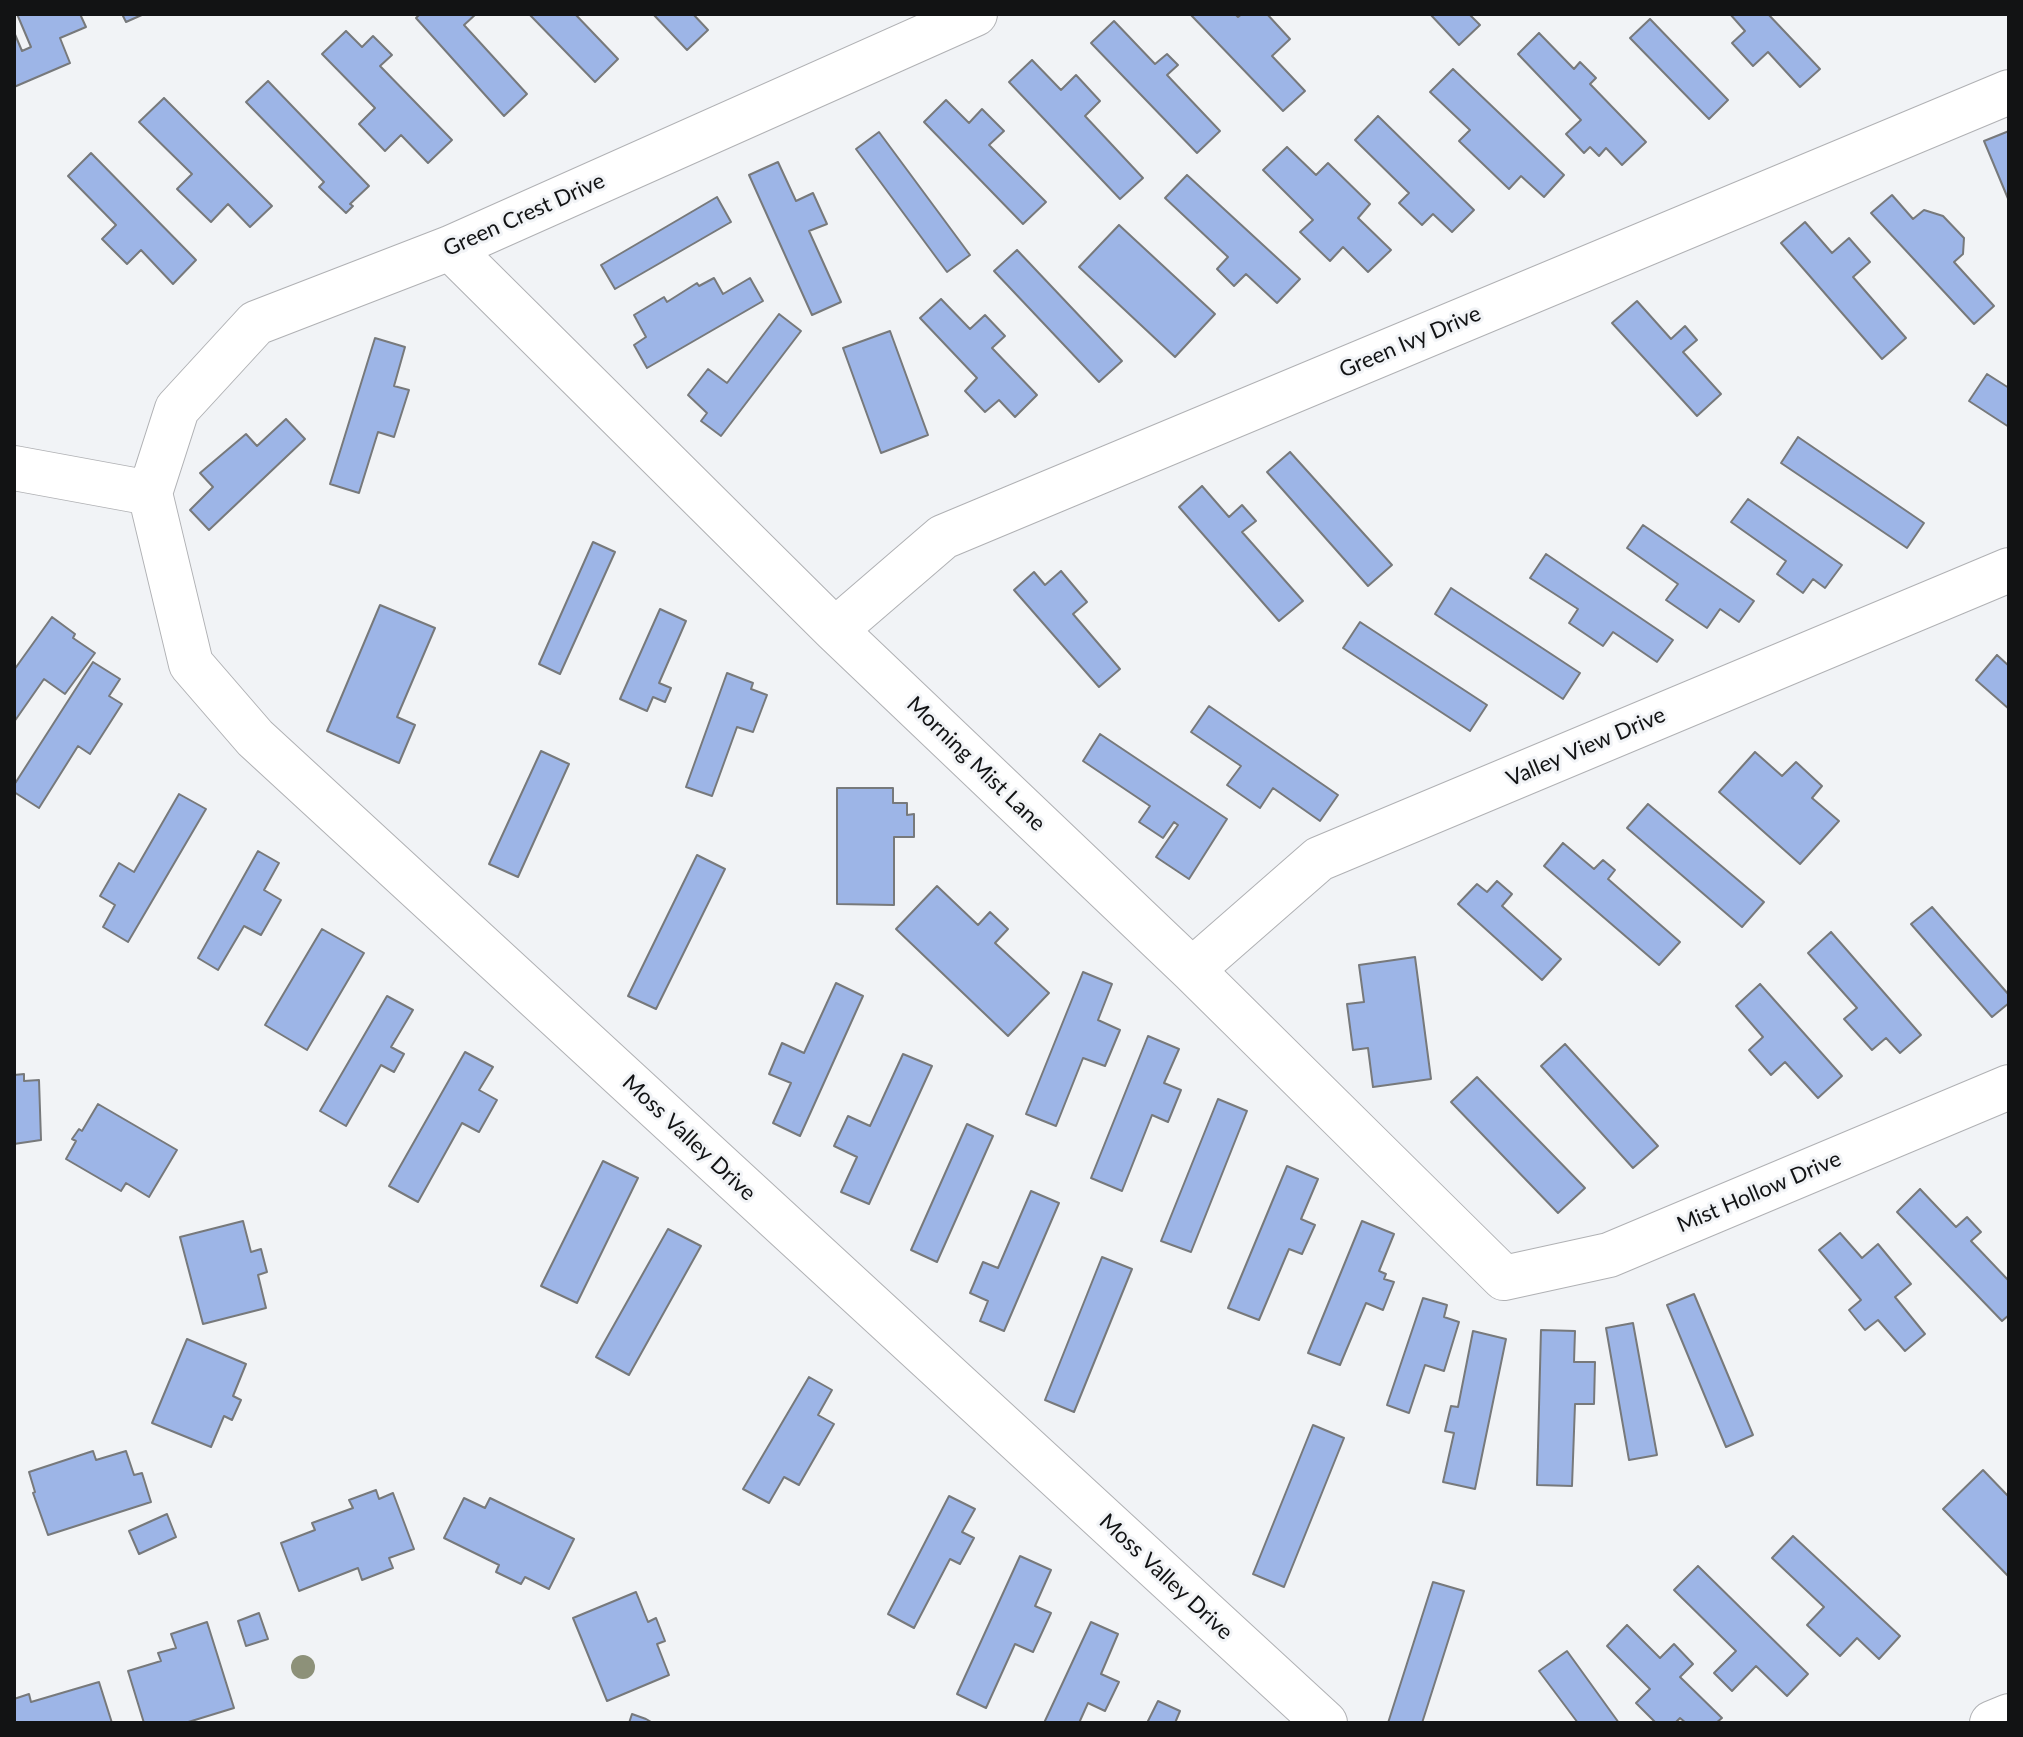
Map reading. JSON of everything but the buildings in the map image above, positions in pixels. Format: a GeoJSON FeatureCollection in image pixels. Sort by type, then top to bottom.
{"type":"FeatureCollection","features":[{"type":"Feature","properties":{"kind":"street","name":"Green Crest Drive"},"geometry":{"type":"LineString","coordinates":[[150,493],[177,409],[256,323],[450,248],[975,14]]}},
{"type":"Feature","properties":{"kind":"street","name":"Green Ivy Drive"},"geometry":{"type":"LineString","coordinates":[[835,630],[943,537],[2009,92]]}},
{"type":"Feature","properties":{"kind":"street","name":"Morning Mist Lane"},"geometry":{"type":"LineString","coordinates":[[450,248],[835,630],[1192,970],[1504,1278]]}},
{"type":"Feature","properties":{"kind":"street"},"geometry":{"type":"LineString","coordinates":[[14,468],[150,493]]}},
{"type":"Feature","properties":{"kind":"street","name":"Moss Valley Drive"},"geometry":{"type":"LineString","coordinates":[[150,493],[191,664],[255,738],[1325,1723]]}},
{"type":"Feature","properties":{"kind":"street","name":"Valley View Drive"},"geometry":{"type":"LineString","coordinates":[[1192,970],[1319,859],[2009,570]]}},
{"type":"Feature","properties":{"kind":"street","name":"Mist Hollow Drive"},"geometry":{"type":"LineString","coordinates":[[1504,1278],[1609,1255],[2009,1087]]}},
{"type":"Feature","properties":{"kind":"street"},"geometry":{"type":"LineString","coordinates":[[1992,1723],[2009,1716]]}}]}
